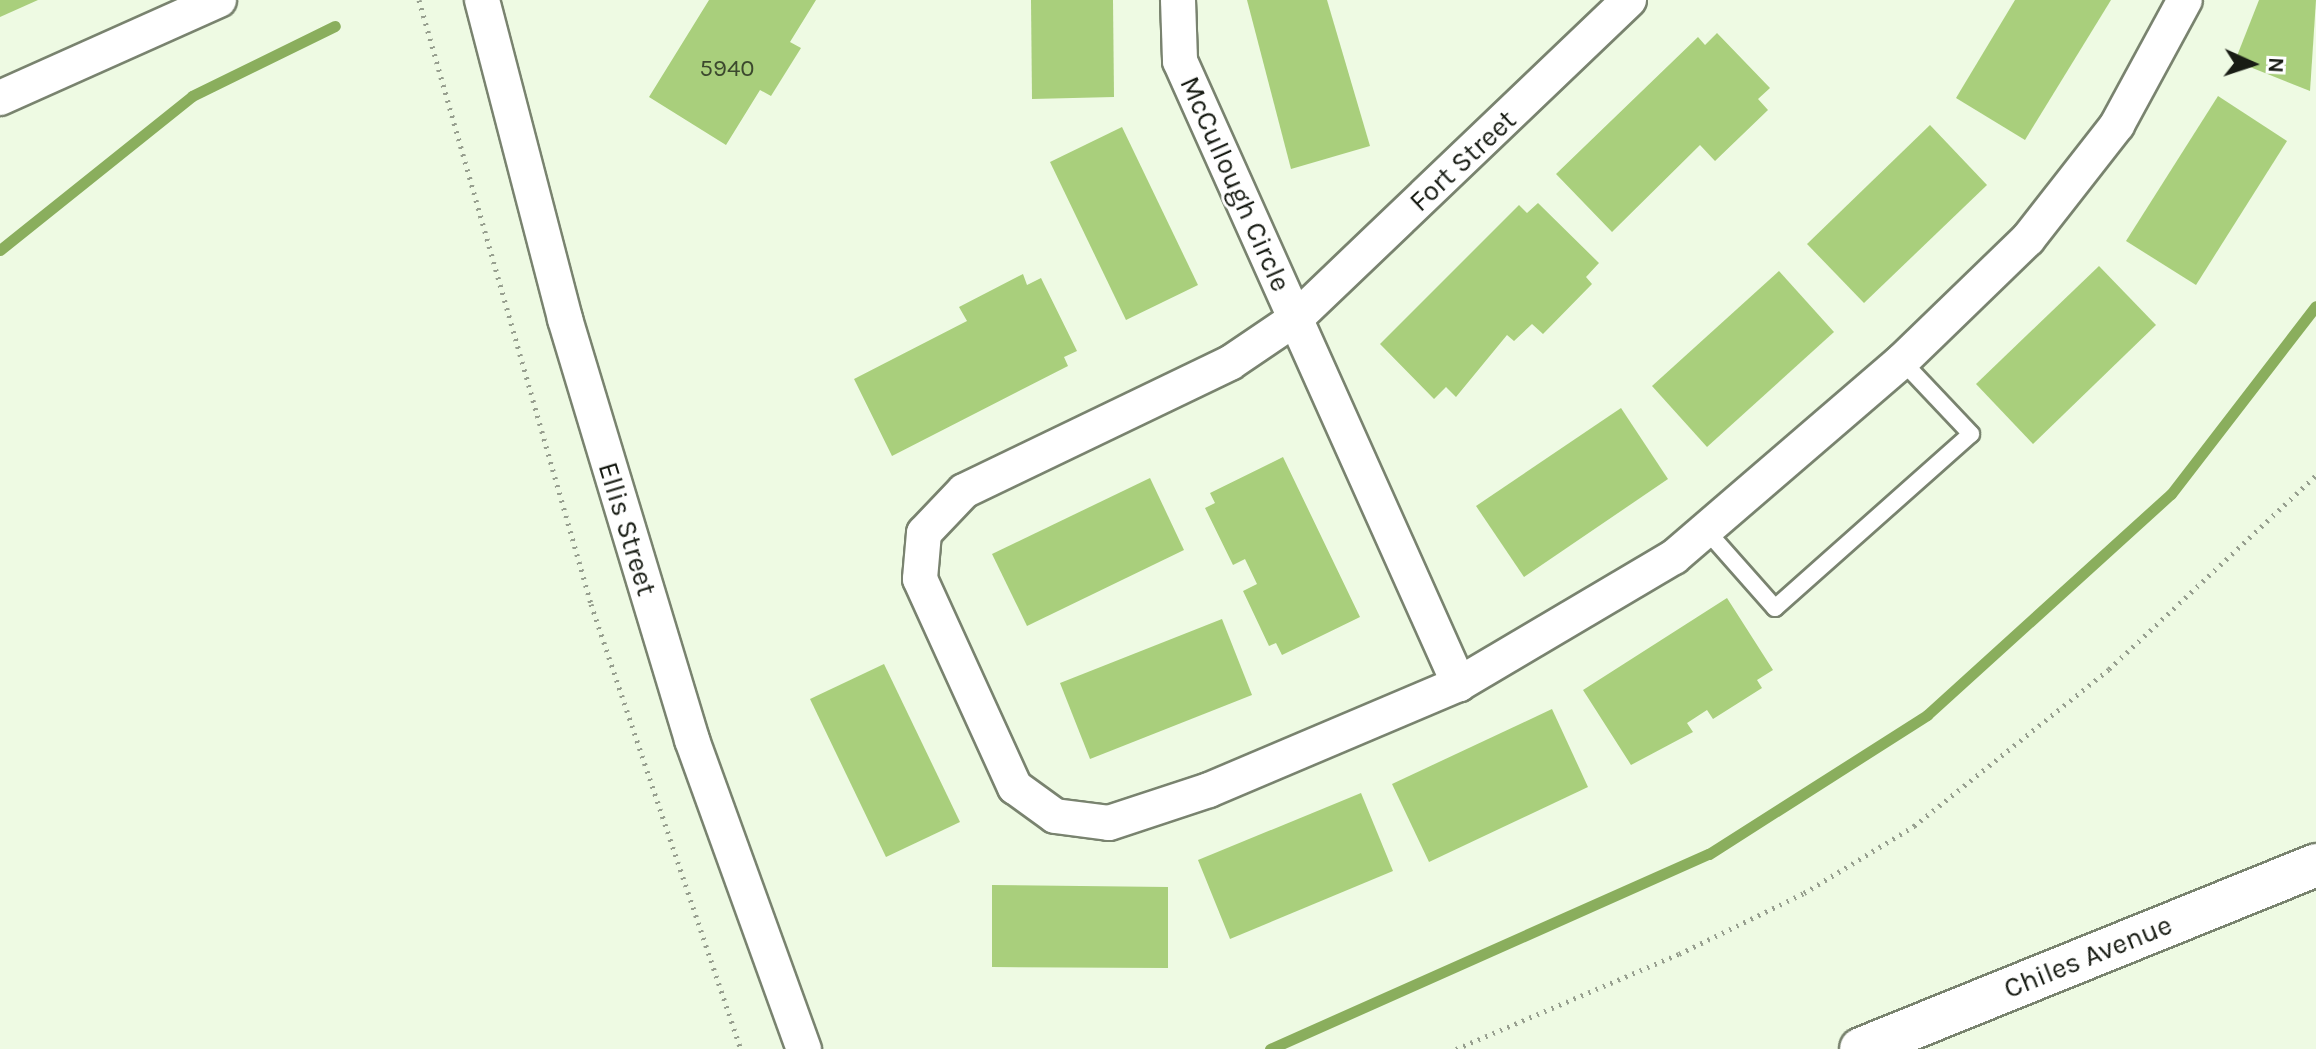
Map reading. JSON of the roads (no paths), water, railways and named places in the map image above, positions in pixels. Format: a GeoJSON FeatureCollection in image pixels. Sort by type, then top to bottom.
{"type":"FeatureCollection","features":[{"type":"Feature","properties":{"kind":"street"},"geometry":{"type":"LineString","coordinates":[[0,98],[219,0]]}},
{"type":"Feature","properties":{"kind":"street","name":"Ellis Street"},"geometry":{"type":"LineString","coordinates":[[482,0],[650,605],[804,1049]]}},
{"type":"Feature","properties":{"kind":"street","name":"McCullough Circle"},"geometry":{"type":"LineString","coordinates":[[1178,0],[1180,61],[1459,684]]}},
{"type":"Feature","properties":{"kind":"street","name":"Fort Street"},"geometry":{"type":"LineString","coordinates":[[1629,0],[1295,319],[1230,363],[964,491],[924,533],[920,579],[1015,787],[1055,816],[1109,823],[1209,790],[1459,684],[1674,557],[1902,361],[2028,239],[2117,125],[2185,0]]}},
{"type":"Feature","properties":{"kind":"street","name":"Chiles Avenue"},"geometry":{"type":"LineString","coordinates":[[1861,1049],[2316,865]]}},
{"type":"Feature","properties":{"kind":"lane"},"geometry":{"type":"LineString","coordinates":[[1706,530],[1775,608],[1971,434],[1902,361]]}},
{"type":"Feature","properties":{"kind":"waterway"},"geometry":{"type":"LineString","coordinates":[[0,250],[192,96],[335,26]]}},
{"type":"Feature","properties":{"kind":"waterway"},"geometry":{"type":"LineString","coordinates":[[1270,1049],[1709,854],[1927,715],[2171,494],[2316,306]]}}]}
